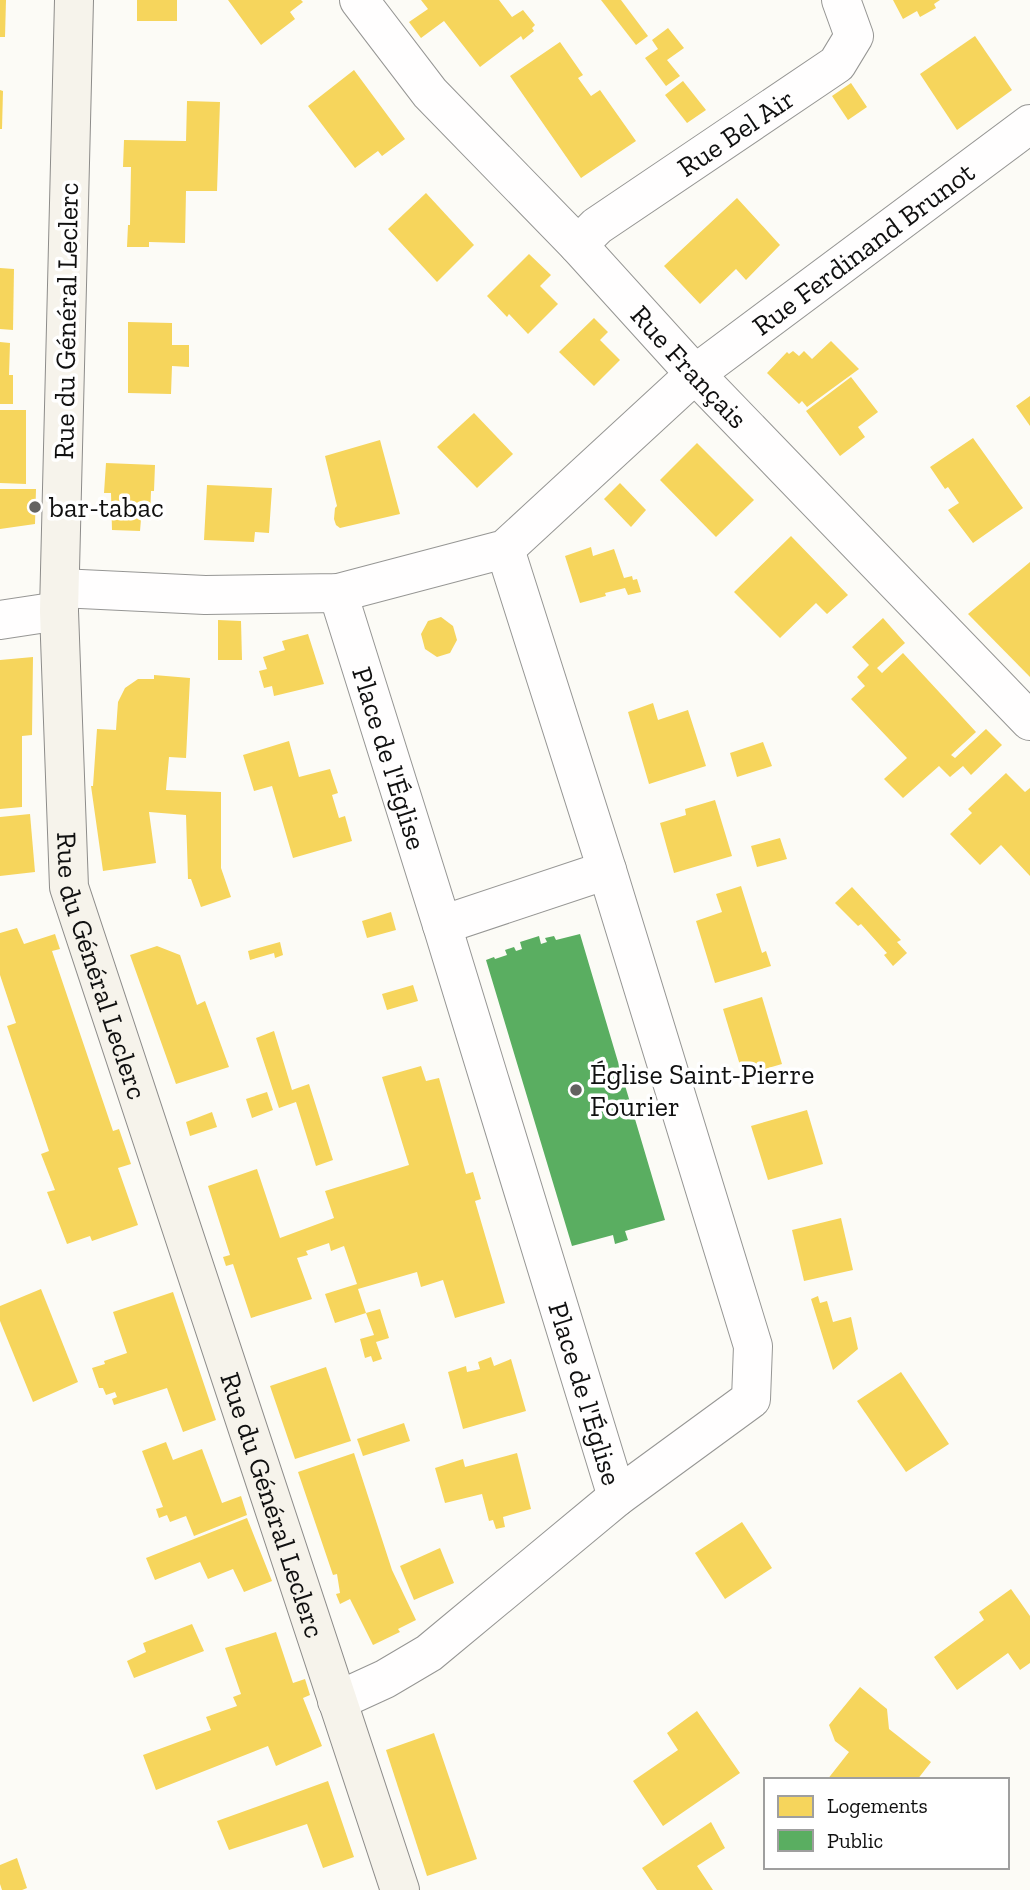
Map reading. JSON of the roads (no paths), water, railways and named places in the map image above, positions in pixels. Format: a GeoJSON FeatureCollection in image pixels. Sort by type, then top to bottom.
{"type":"FeatureCollection","features":[{"type":"Feature","properties":{"kind":"main road","name":"Rue du Général Leclerc"},"geometry":{"type":"LineString","coordinates":[[75,0],[60,599],[69,887],[400,1890]]}},
{"type":"Feature","properties":{"kind":"street","name":"Rue Français"},"geometry":{"type":"LineString","coordinates":[[359,0],[430,93],[578,245],[695,374],[1029,717]]}},
{"type":"Feature","properties":{"kind":"street","name":"Rue Bel Air"},"geometry":{"type":"LineString","coordinates":[[578,245],[597,226],[837,64],[854,36],[841,0]]}},
{"type":"Feature","properties":{"kind":"street","name":"Rue Ferdinand Brunot"},"geometry":{"type":"LineString","coordinates":[[695,374],[1030,124]]}},
{"type":"Feature","properties":{"kind":"street"},"geometry":{"type":"LineString","coordinates":[[0,620],[60,599],[338,593],[505,549],[695,374]]}},
{"type":"Feature","properties":{"kind":"street","name":"Place de l'Église"},"geometry":{"type":"LineString","coordinates":[[338,593],[617,1497],[751,1399],[753,1346],[505,549]]}},
{"type":"Feature","properties":{"kind":"street"},"geometry":{"type":"LineString","coordinates":[[442,925],[607,870]]}},
{"type":"Feature","properties":{"kind":"street"},"geometry":{"type":"LineString","coordinates":[[337,1701],[385,1679],[429,1653],[617,1497]]}},
{"type":"Feature","properties":{"kind":"place","name":"bar-tabac"},"geometry":{"type":"Point","coordinates":[35,507]}},
{"type":"Feature","properties":{"kind":"place","name":"Église Saint-Pierre Fourier"},"geometry":{"type":"Point","coordinates":[576,1090]}}]}
